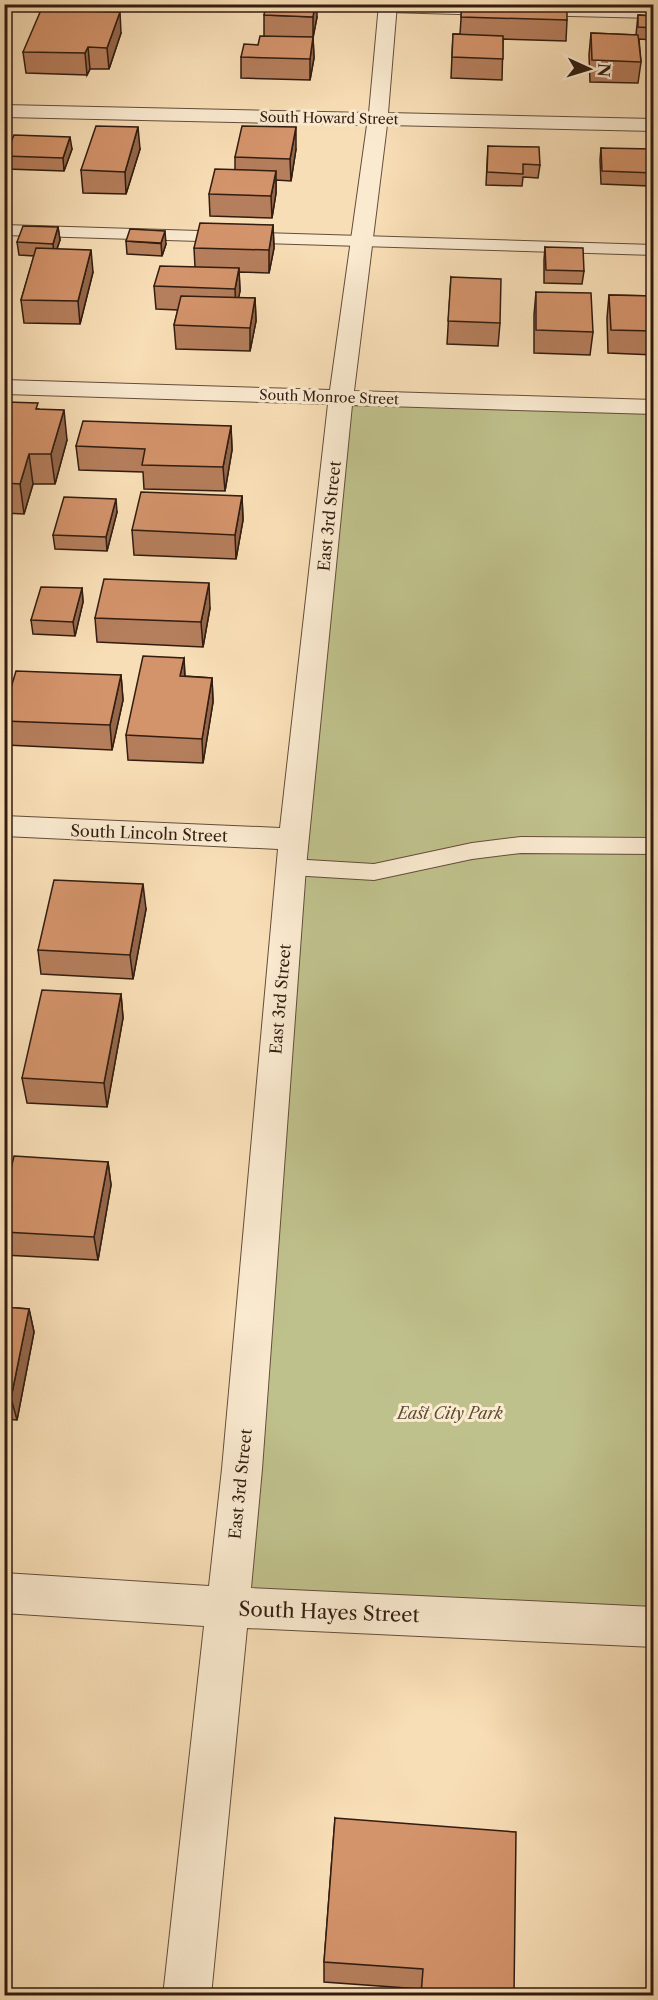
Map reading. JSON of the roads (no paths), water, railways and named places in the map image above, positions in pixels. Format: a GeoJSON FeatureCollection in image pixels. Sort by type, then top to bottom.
{"type":"FeatureCollection","features":[{"type":"Feature","properties":{"kind":"street","name":"East 3rd Street"},"geometry":{"type":"LineString","coordinates":[[186,1995],[243,1457],[293,853],[342,397],[378,119],[388,6]]}},
{"type":"Feature","properties":{"kind":"street","name":"South Howard Street"},"geometry":{"type":"LineString","coordinates":[[4,111],[654,125]]}},
{"type":"Feature","properties":{"kind":"street","name":"South Monroe Street"},"geometry":{"type":"LineString","coordinates":[[4,387],[654,407]]}},
{"type":"Feature","properties":{"kind":"street","name":"South Lincoln Street"},"geometry":{"type":"LineString","coordinates":[[4,826],[293,853]]}},
{"type":"Feature","properties":{"kind":"street","name":"South Hayes Street"},"geometry":{"type":"LineString","coordinates":[[4,1593],[227,1607],[654,1628]]}},
{"type":"Feature","properties":{"kind":"lane"},"geometry":{"type":"LineString","coordinates":[[388,6],[654,14]]}},
{"type":"Feature","properties":{"kind":"lane"},"geometry":{"type":"LineString","coordinates":[[4,230],[654,250]]}},
{"type":"Feature","properties":{"kind":"lane"},"geometry":{"type":"LineString","coordinates":[[293,853],[374,872],[472,852],[521,845],[654,846]]}},
{"type":"Feature","properties":{"kind":"park label","name":"East City Park"},"geometry":{"type":"Point","coordinates":[450,1413]}}]}
